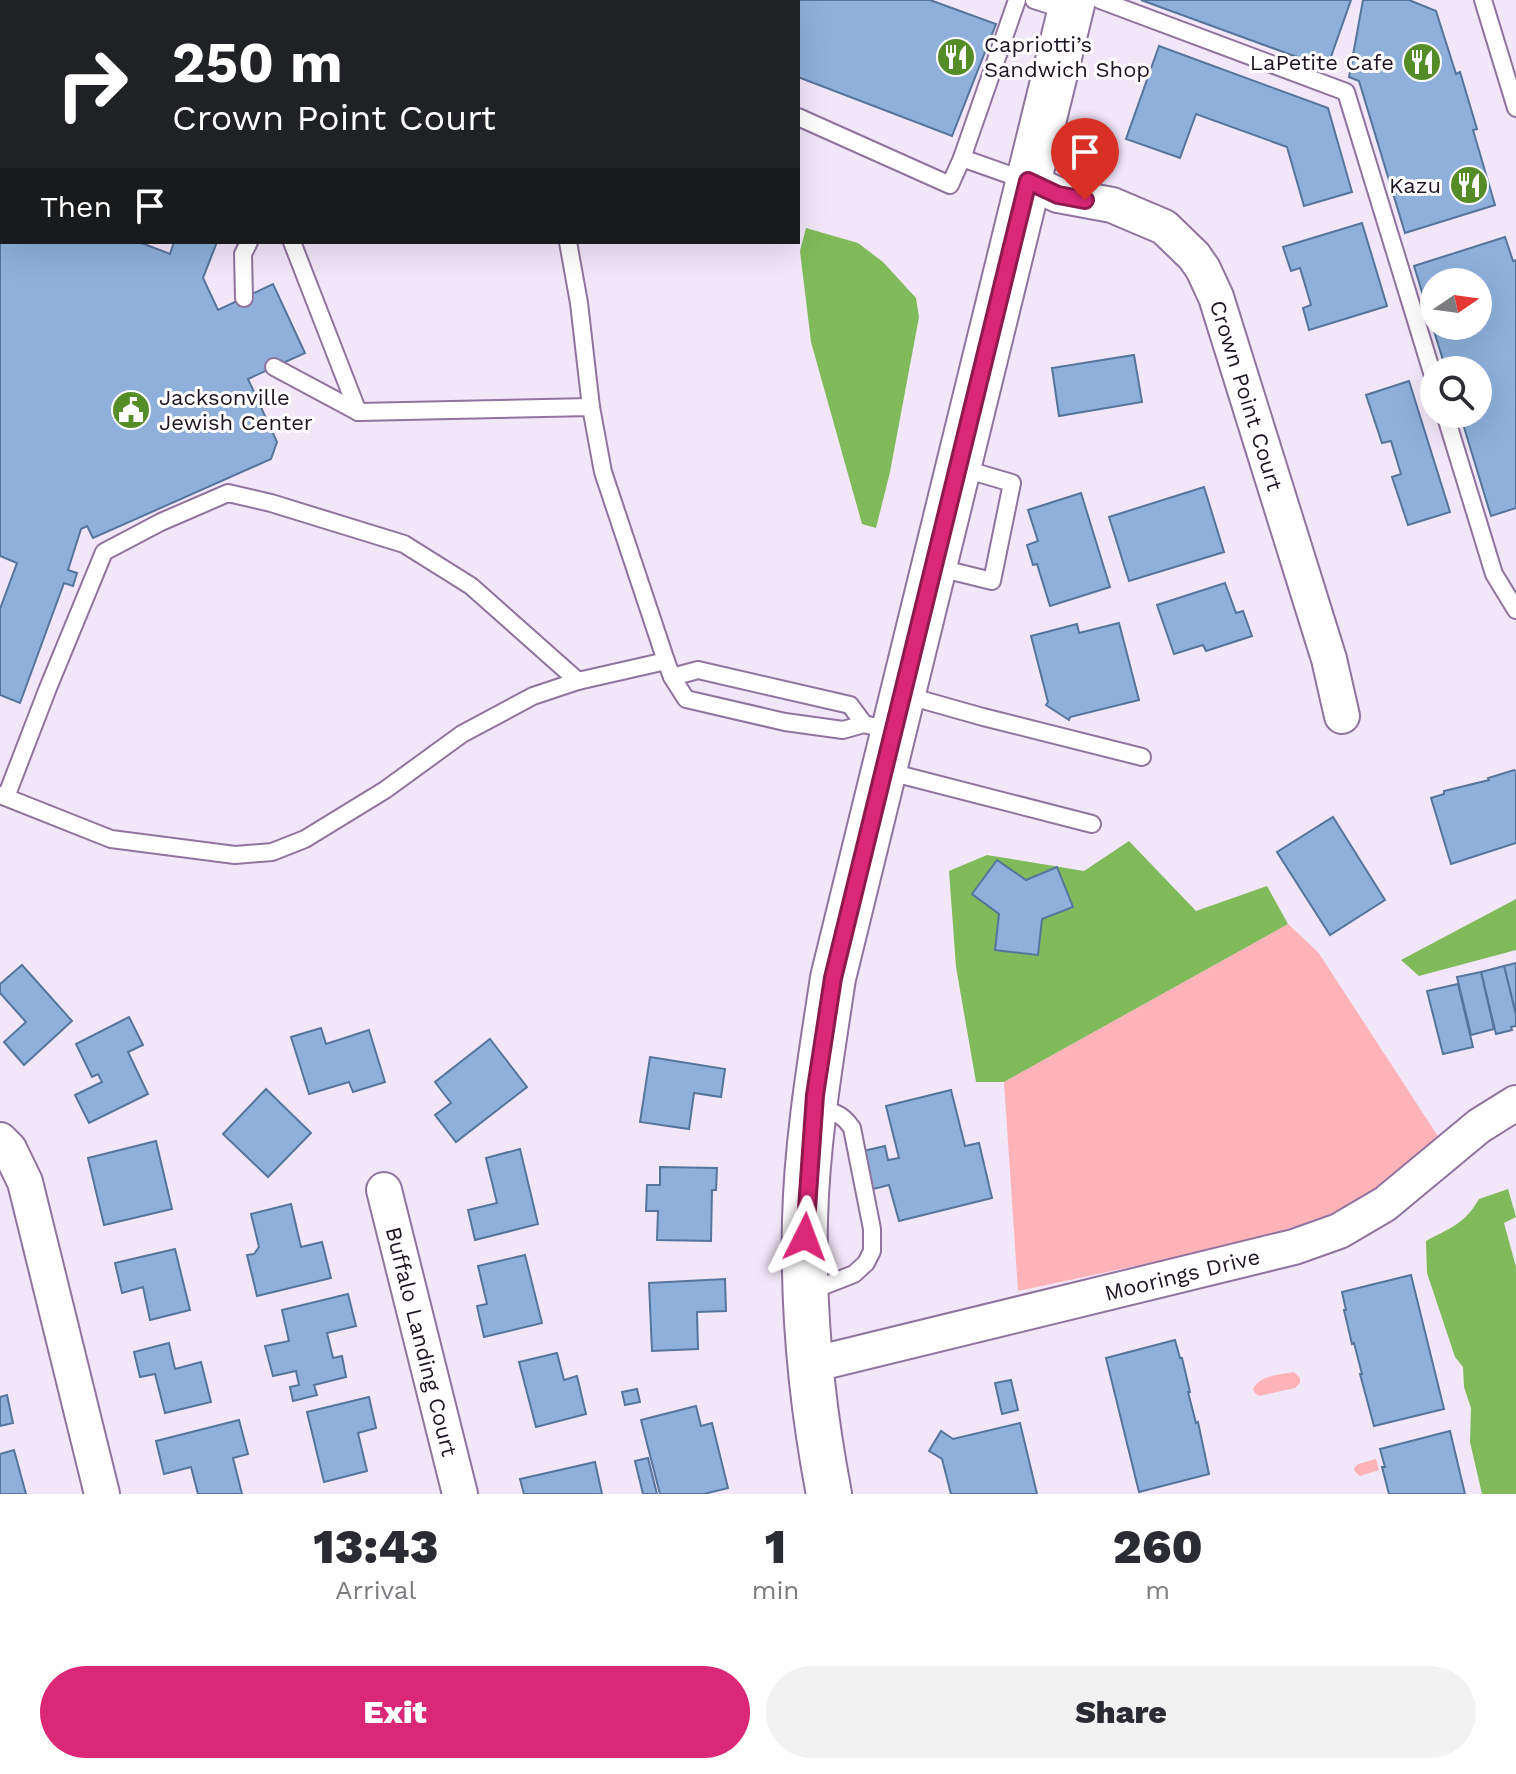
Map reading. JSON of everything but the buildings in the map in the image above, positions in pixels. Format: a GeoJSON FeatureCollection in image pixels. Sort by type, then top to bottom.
{"type":"FeatureCollection","features":[{"type":"Feature","properties":{"kind":"street"},"geometry":{"type":"LineString","coordinates":[[829,1494],[811,1365],[805,1217],[814,1109],[833,978],[886,730],[935,567],[1069,3]]}},
{"type":"Feature","properties":{"kind":"street","name":"Crown Point Court"},"geometry":{"type":"LineString","coordinates":[[1028,181],[1058,195],[1112,205],[1164,227],[1203,269],[1216,297],[1316,614],[1342,716]]}},
{"type":"Feature","properties":{"kind":"street","name":"Moorings Drive"},"geometry":{"type":"LineString","coordinates":[[811,1365],[1294,1247],[1339,1231],[1385,1204],[1479,1126],[1516,1103]]}},
{"type":"Feature","properties":{"kind":"street"},"geometry":{"type":"LineString","coordinates":[[0,1140],[9,1149],[25,1182],[102,1494]]}},
{"type":"Feature","properties":{"kind":"street","name":"Buffalo Landing Court"},"geometry":{"type":"LineString","coordinates":[[384,1190],[460,1494]]}},
{"type":"Feature","properties":{"kind":"lane"},"geometry":{"type":"LineString","coordinates":[[802,118],[950,185],[1017,0]]}},
{"type":"Feature","properties":{"kind":"lane"},"geometry":{"type":"LineString","coordinates":[[1483,0],[1516,108]]}},
{"type":"Feature","properties":{"kind":"lane"},"geometry":{"type":"LineString","coordinates":[[1069,3],[1346,92],[1427,356]]}},
{"type":"Feature","properties":{"kind":"lane"},"geometry":{"type":"LineString","coordinates":[[962,158],[1028,181]]}},
{"type":"Feature","properties":{"kind":"lane"},"geometry":{"type":"LineString","coordinates":[[244,298],[243,254],[248,244]]}},
{"type":"Feature","properties":{"kind":"lane"},"geometry":{"type":"LineString","coordinates":[[293,244],[358,412]]}},
{"type":"Feature","properties":{"kind":"lane"},"geometry":{"type":"LineString","coordinates":[[568,244],[603,472],[666,661],[686,699],[785,722],[843,730],[886,730],[983,717],[1142,757]]}},
{"type":"Feature","properties":{"kind":"lane"},"geometry":{"type":"LineString","coordinates":[[274,367],[358,412],[591,407]]}},
{"type":"Feature","properties":{"kind":"lane"},"geometry":{"type":"LineString","coordinates":[[1449,428],[1494,574],[1516,610]]}},
{"type":"Feature","properties":{"kind":"lane"},"geometry":{"type":"LineString","coordinates":[[935,567],[992,581],[1012,483],[959,468]]}},
{"type":"Feature","properties":{"kind":"lane"},"geometry":{"type":"LineString","coordinates":[[578,681],[471,586],[404,544],[228,493],[161,522],[104,552],[3,796],[111,839],[235,855],[272,852],[305,839],[385,790],[462,734],[533,696],[578,681],[666,661]]}},
{"type":"Feature","properties":{"kind":"lane"},"geometry":{"type":"LineString","coordinates":[[672,677],[698,670],[850,705],[886,730],[1092,824]]}},
{"type":"Feature","properties":{"kind":"lane"},"geometry":{"type":"LineString","coordinates":[[807,1293],[854,1274],[866,1263],[872,1251],[872,1229],[852,1128],[846,1119],[834,1111],[814,1109]]}},
{"type":"Feature","properties":{"kind":"shaded area"},"geometry":{"type":"Polygon","coordinates":[[[806,228],[858,243],[883,262],[916,298],[919,317],[890,472],[876,528],[862,524],[811,342],[800,251],[806,228]]]}},
{"type":"Feature","properties":{"kind":"shaded area"},"geometry":{"type":"Polygon","coordinates":[[[1129,841],[1196,911],[1267,886],[1288,924],[1004,1082],[976,1082],[956,967],[949,871],[987,855],[1084,871],[1129,841]]]}},
{"type":"Feature","properties":{"kind":"shaded area"},"geometry":{"type":"Polygon","coordinates":[[[1516,899],[1516,950],[1419,976],[1401,960],[1516,899]]]}},
{"type":"Feature","properties":{"kind":"shaded area"},"geometry":{"type":"Polygon","coordinates":[[[1288,924],[1318,952],[1443,1144],[1360,1204],[1253,1241],[1018,1291],[1004,1082],[1288,924]]]}},
{"type":"Feature","properties":{"kind":"shaded area"},"geometry":{"type":"Polygon","coordinates":[[[1508,1189],[1516,1217],[1504,1223],[1516,1267],[1516,1494],[1482,1494],[1470,1442],[1471,1408],[1464,1387],[1463,1367],[1455,1357],[1427,1273],[1426,1241],[1462,1220],[1479,1199],[1508,1189]]]}},
{"type":"Feature","properties":{"kind":"shaded area"},"geometry":{"type":"Polygon","coordinates":[[[1294,1372],[1300,1378],[1295,1388],[1259,1396],[1253,1389],[1265,1378],[1294,1372]]]}},
{"type":"Feature","properties":{"kind":"shaded area"},"geometry":{"type":"Polygon","coordinates":[[[1376,1459],[1379,1470],[1360,1476],[1355,1472],[1358,1464],[1376,1459]]]}},
{"type":"Feature","properties":{"kind":"place","name":"Capriotti’s Sandwich Shop"},"geometry":{"type":"Point","coordinates":[956,57]}},
{"type":"Feature","properties":{"kind":"place","name":"LaPetite Cafe"},"geometry":{"type":"Point","coordinates":[1422,62]}},
{"type":"Feature","properties":{"kind":"place","name":"Kazu"},"geometry":{"type":"Point","coordinates":[1469,185]}},
{"type":"Feature","properties":{"kind":"place","name":"Jacksonville Jewish Center"},"geometry":{"type":"Point","coordinates":[131,410]}},
{"type":"Feature","properties":{"kind":"route"},"geometry":{"type":"LineString","coordinates":[[805,1237],[815,1095],[833,978],[1028,181],[1058,195],[1085,200]]}}]}
